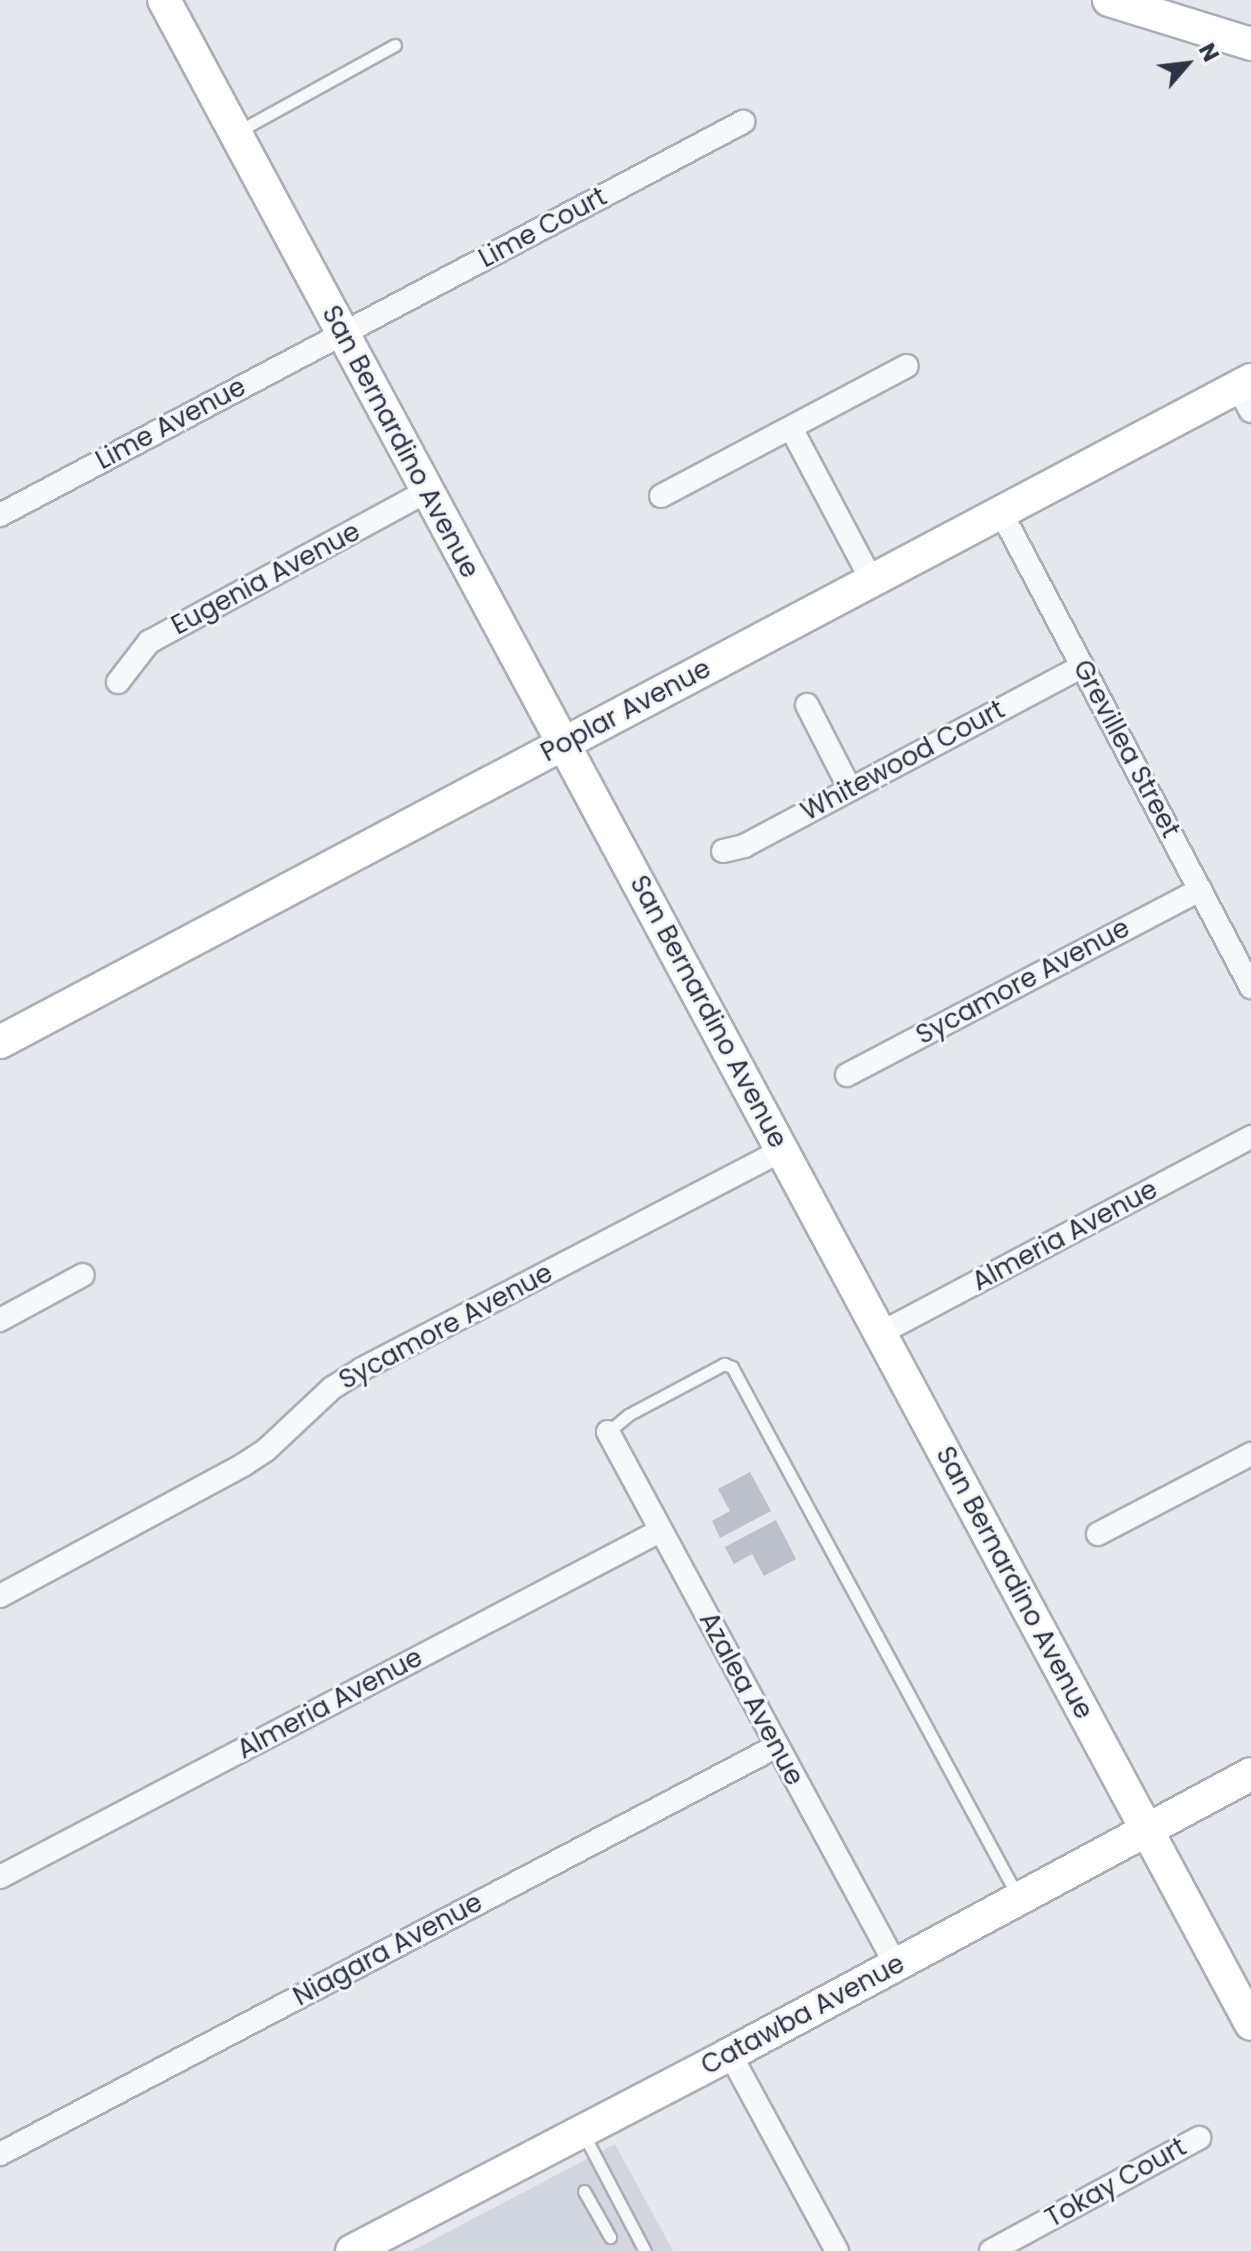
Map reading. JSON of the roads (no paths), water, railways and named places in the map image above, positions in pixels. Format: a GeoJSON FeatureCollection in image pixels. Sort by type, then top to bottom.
{"type":"FeatureCollection","features":[{"type":"Feature","properties":{"kind":"main road","name":"San Bernardino Avenue"},"geometry":{"type":"LineString","coordinates":[[164,0],[1251,2024]]}},
{"type":"Feature","properties":{"kind":"main road"},"geometry":{"type":"LineString","coordinates":[[1109,0],[1251,44]]}},
{"type":"Feature","properties":{"kind":"main road","name":"Poplar Avenue"},"geometry":{"type":"LineString","coordinates":[[0,1042],[1001,512],[1247,393]]}},
{"type":"Feature","properties":{"kind":"main road","name":"Catawba Avenue"},"geometry":{"type":"LineString","coordinates":[[352,2251],[730,2054],[1145,1828],[1251,1774]]}},
{"type":"Feature","properties":{"kind":"street","name":"Lime Court"},"geometry":{"type":"LineString","coordinates":[[342,334],[743,122]]}},
{"type":"Feature","properties":{"kind":"street","name":"Lime Avenue"},"geometry":{"type":"LineString","coordinates":[[0,515],[342,334]]}},
{"type":"Feature","properties":{"kind":"street"},"geometry":{"type":"LineString","coordinates":[[661,496],[907,366]]}},
{"type":"Feature","properties":{"kind":"street"},"geometry":{"type":"LineString","coordinates":[[791,428],[872,581]]}},
{"type":"Feature","properties":{"kind":"street","name":"Eugenia Avenue"},"geometry":{"type":"LineString","coordinates":[[118,682],[149,642],[427,491]]}},
{"type":"Feature","properties":{"kind":"street","name":"Grevillea Street"},"geometry":{"type":"LineString","coordinates":[[1001,512],[1251,987]]}},
{"type":"Feature","properties":{"kind":"street","name":"Whitewood Court"},"geometry":{"type":"LineString","coordinates":[[723,851],[744,846],[1082,666]]}},
{"type":"Feature","properties":{"kind":"street"},"geometry":{"type":"LineString","coordinates":[[807,705],[850,789]]}},
{"type":"Feature","properties":{"kind":"street","name":"Sycamore Avenue"},"geometry":{"type":"LineString","coordinates":[[847,1075],[1200,890]]}},
{"type":"Feature","properties":{"kind":"street","name":"Almeria Avenue"},"geometry":{"type":"LineString","coordinates":[[879,1334],[1251,1137]]}},
{"type":"Feature","properties":{"kind":"street","name":"Sycamore Avenue"},"geometry":{"type":"LineString","coordinates":[[0,1596],[243,1465],[266,1450],[332,1388],[362,1369],[782,1150]]}},
{"type":"Feature","properties":{"kind":"street"},"geometry":{"type":"LineString","coordinates":[[0,1320],[83,1275]]}},
{"type":"Feature","properties":{"kind":"street","name":"Azalea Avenue"},"geometry":{"type":"LineString","coordinates":[[608,1432],[896,1965]]}},
{"type":"Feature","properties":{"kind":"street"},"geometry":{"type":"LineString","coordinates":[[1098,1534],[1251,1454]]}},
{"type":"Feature","properties":{"kind":"street","name":"Almeria Avenue"},"geometry":{"type":"LineString","coordinates":[[0,1877],[660,1531]]}},
{"type":"Feature","properties":{"kind":"street","name":"Niagara Avenue"},"geometry":{"type":"LineString","coordinates":[[0,2154],[777,1746]]}},
{"type":"Feature","properties":{"kind":"street"},"geometry":{"type":"LineString","coordinates":[[730,2054],[837,2251]]}},
{"type":"Feature","properties":{"kind":"street","name":"Tokay Court"},"geometry":{"type":"LineString","coordinates":[[991,2251],[1199,2138]]}},
{"type":"Feature","properties":{"kind":"lane"},"geometry":{"type":"LineString","coordinates":[[235,133],[395,45]]}},
{"type":"Feature","properties":{"kind":"lane"},"geometry":{"type":"LineString","coordinates":[[608,1432],[628,1415],[724,1364],[732,1367],[1019,1898]]}},
{"type":"Feature","properties":{"kind":"lane"},"geometry":{"type":"LineString","coordinates":[[581,2131],[645,2251]]}},
{"type":"Feature","properties":{"kind":"lane"},"geometry":{"type":"LineString","coordinates":[[584,2191],[610,2237]]}}]}
